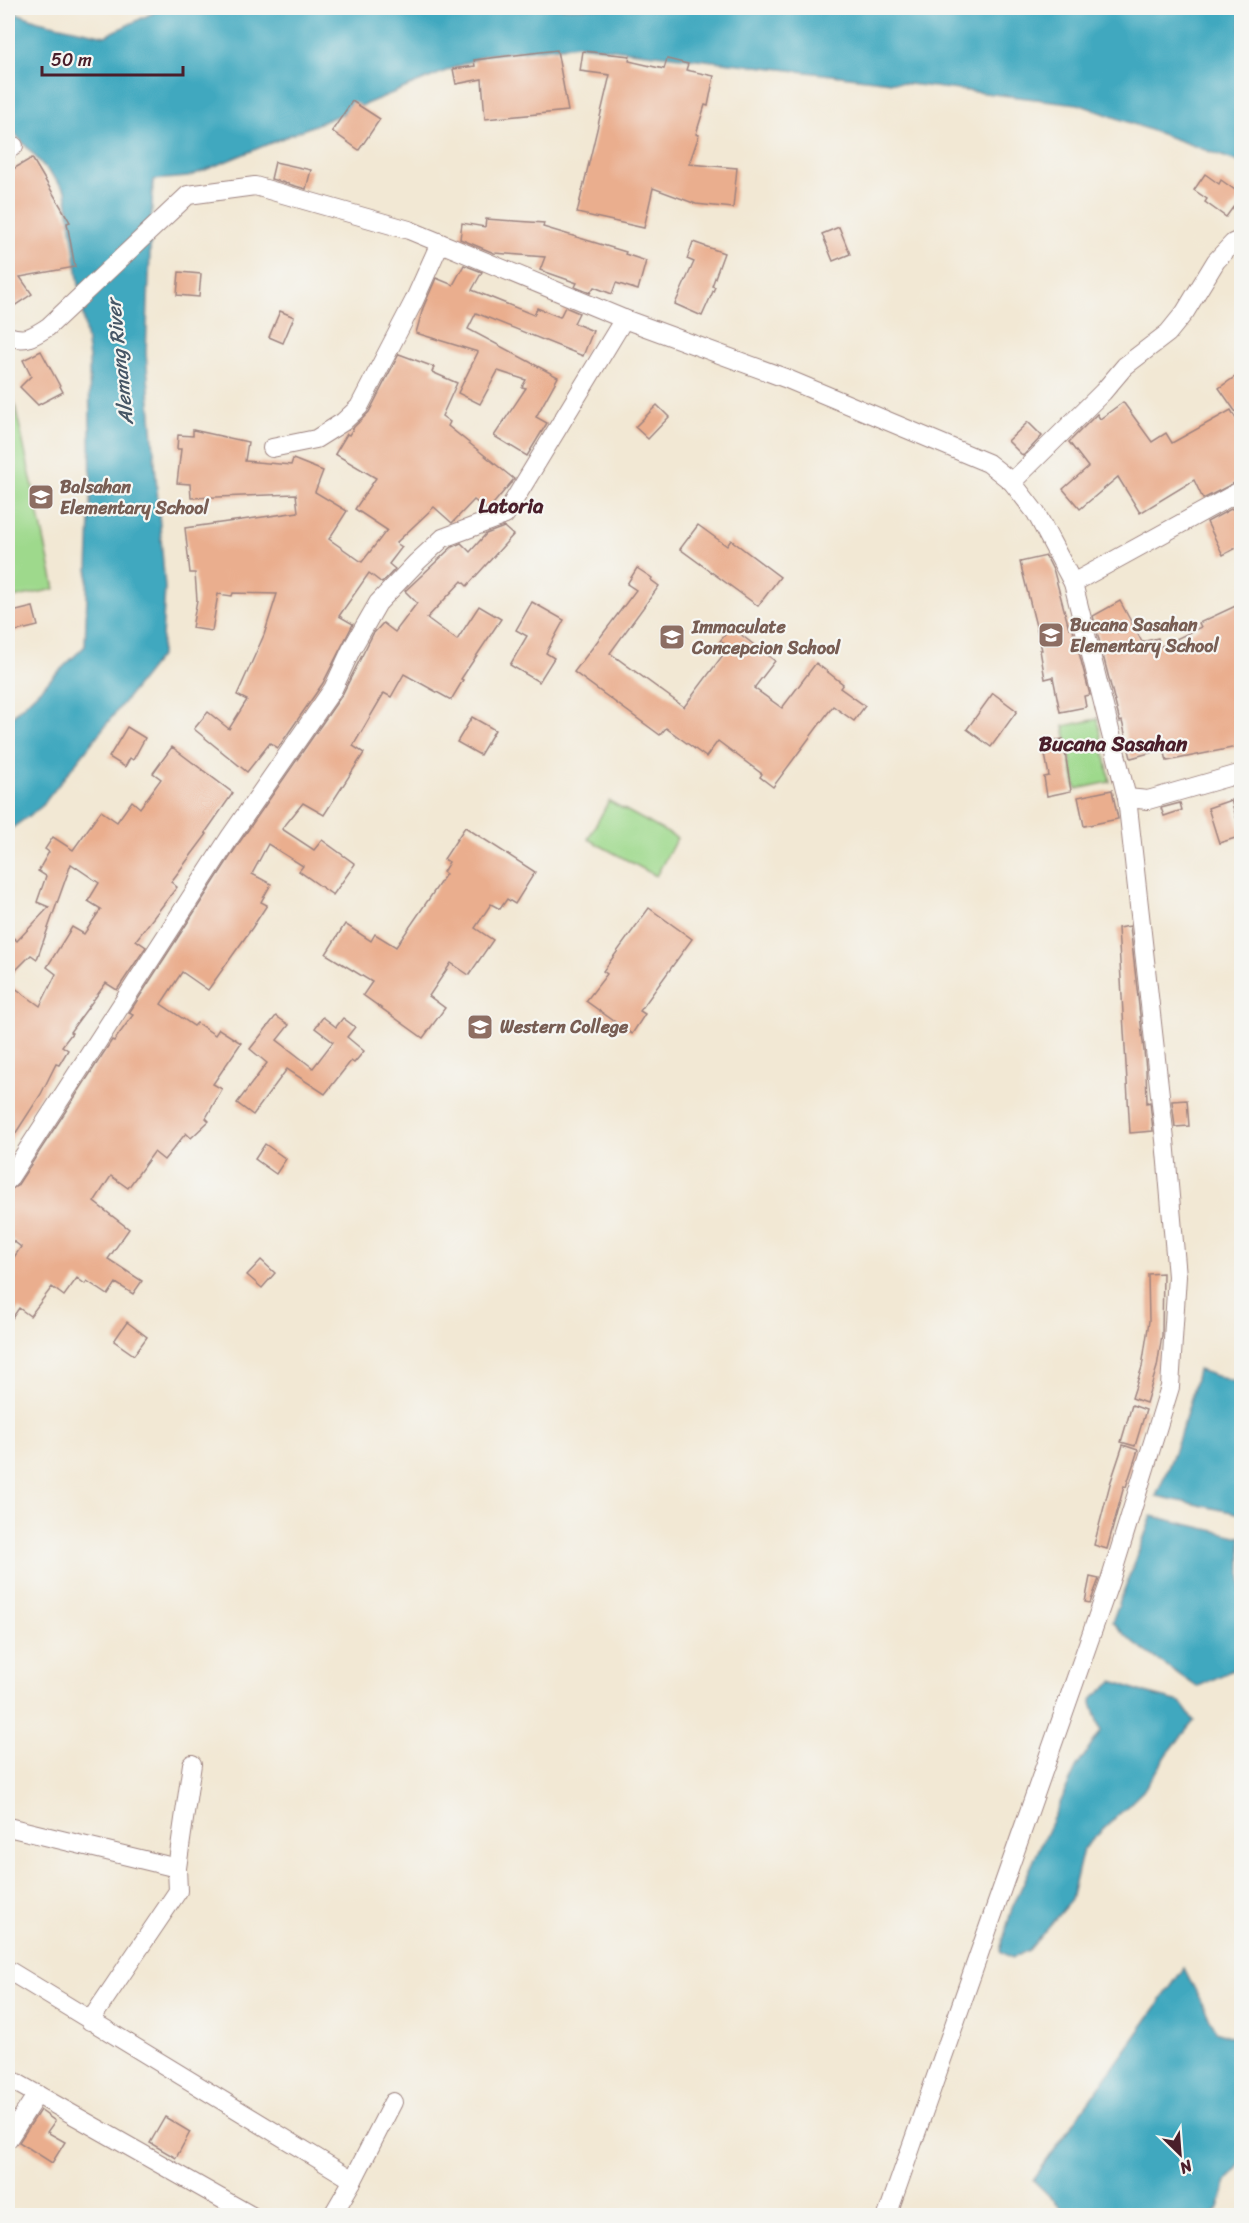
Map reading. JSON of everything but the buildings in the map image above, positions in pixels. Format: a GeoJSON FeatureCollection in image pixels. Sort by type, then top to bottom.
{"type":"FeatureCollection","features":[{"type":"Feature","properties":{"kind":"street"},"geometry":{"type":"LineString","coordinates":[[8,336],[21,340],[34,336],[48,327],[188,195],[255,186],[410,230],[624,319],[796,382],[988,463],[1012,482],[1036,513],[1073,583],[1127,798],[1165,1140],[1177,1276],[1170,1387],[1110,1581],[887,2216]]}},
{"type":"Feature","properties":{"kind":"street"},"geometry":{"type":"LineString","coordinates":[[1012,482],[1103,392],[1125,366],[1168,333],[1185,312],[1216,261],[1233,243],[1242,239]]}},
{"type":"Feature","properties":{"kind":"street"},"geometry":{"type":"LineString","coordinates":[[272,448],[316,439],[343,423],[358,407],[372,385],[414,301],[440,243]]}},
{"type":"Feature","properties":{"kind":"street"},"geometry":{"type":"LineString","coordinates":[[8,1180],[230,837],[333,689],[351,650],[378,603],[443,538],[505,515],[624,319]]}},
{"type":"Feature","properties":{"kind":"street"},"geometry":{"type":"LineString","coordinates":[[1073,583],[1242,490]]}},
{"type":"Feature","properties":{"kind":"street"},"geometry":{"type":"LineString","coordinates":[[1127,798],[1148,800],[1242,773]]}},
{"type":"Feature","properties":{"kind":"street"},"geometry":{"type":"LineString","coordinates":[[90,2020],[178,1891],[177,1869],[192,1764]]}},
{"type":"Feature","properties":{"kind":"street"},"geometry":{"type":"LineString","coordinates":[[8,1827],[177,1869]]}},
{"type":"Feature","properties":{"kind":"street"},"geometry":{"type":"LineString","coordinates":[[8,1970],[353,2180]]}},
{"type":"Feature","properties":{"kind":"street"},"geometry":{"type":"LineString","coordinates":[[8,2078],[252,2216]]}},
{"type":"Feature","properties":{"kind":"street"},"geometry":{"type":"LineString","coordinates":[[8,2139],[37,2094]]}},
{"type":"Feature","properties":{"kind":"street"},"geometry":{"type":"LineString","coordinates":[[332,2216],[393,2103]]}},
{"type":"Feature","properties":{"kind":"green space"},"geometry":{"type":"Polygon","coordinates":[[[8,373],[55,589],[8,599],[8,373]]]}},
{"type":"Feature","properties":{"kind":"green space"},"geometry":{"type":"Polygon","coordinates":[[[1098,719],[1110,782],[1076,789],[1064,726],[1098,719]]]}},
{"type":"Feature","properties":{"kind":"green space"},"geometry":{"type":"Polygon","coordinates":[[[609,801],[677,838],[656,876],[588,839],[609,801]]]}},
{"type":"Feature","properties":{"kind":"water","name":"Alemang River"},"geometry":{"type":"Polygon","coordinates":[[[163,8],[1241,8],[1241,163],[1078,104],[578,45],[485,55],[188,177],[153,180],[146,353],[165,588],[161,655],[41,807],[8,831],[8,720],[85,646],[91,494],[89,358],[66,191],[8,126],[8,10],[38,21],[105,36],[163,8]]]}},
{"type":"Feature","properties":{"kind":"water"},"geometry":{"type":"Polygon","coordinates":[[[1198,1370],[1241,1384],[1241,1514],[1156,1496],[1180,1434],[1198,1370]]]}},
{"type":"Feature","properties":{"kind":"water"},"geometry":{"type":"Polygon","coordinates":[[[1152,1516],[1241,1537],[1241,1666],[1197,1687],[1135,1644],[1112,1622],[1152,1516]]]}},
{"type":"Feature","properties":{"kind":"water"},"geometry":{"type":"Polygon","coordinates":[[[1113,1681],[1145,1693],[1180,1702],[1194,1721],[1168,1753],[1143,1791],[1083,1849],[1071,1900],[1029,1950],[1012,1958],[1000,1951],[1012,1908],[1076,1768],[1101,1731],[1091,1700],[1113,1681]]]}},
{"type":"Feature","properties":{"kind":"water"},"geometry":{"type":"Polygon","coordinates":[[[1184,1968],[1216,2031],[1241,2041],[1241,2163],[1227,2181],[1219,2208],[1213,2215],[1069,2215],[1033,2180],[1184,1968]]]}},
{"type":"Feature","properties":{"kind":"place","name":"Balsahan Elementary School"},"geometry":{"type":"Point","coordinates":[41,497]}},
{"type":"Feature","properties":{"kind":"place","name":"Bucana Sasahan Elementary School"},"geometry":{"type":"Point","coordinates":[1051,635]}},
{"type":"Feature","properties":{"kind":"place","name":"Immaculate Concepcion School"},"geometry":{"type":"Point","coordinates":[672,637]}},
{"type":"Feature","properties":{"kind":"place","name":"Western College"},"geometry":{"type":"Point","coordinates":[480,1027]}},
{"type":"Feature","properties":{"kind":"district","name":"Latoria"},"geometry":{"type":"Point","coordinates":[511,506]}},
{"type":"Feature","properties":{"kind":"district","name":"Bucana Sasahan"},"geometry":{"type":"Point","coordinates":[1113,744]}}]}
